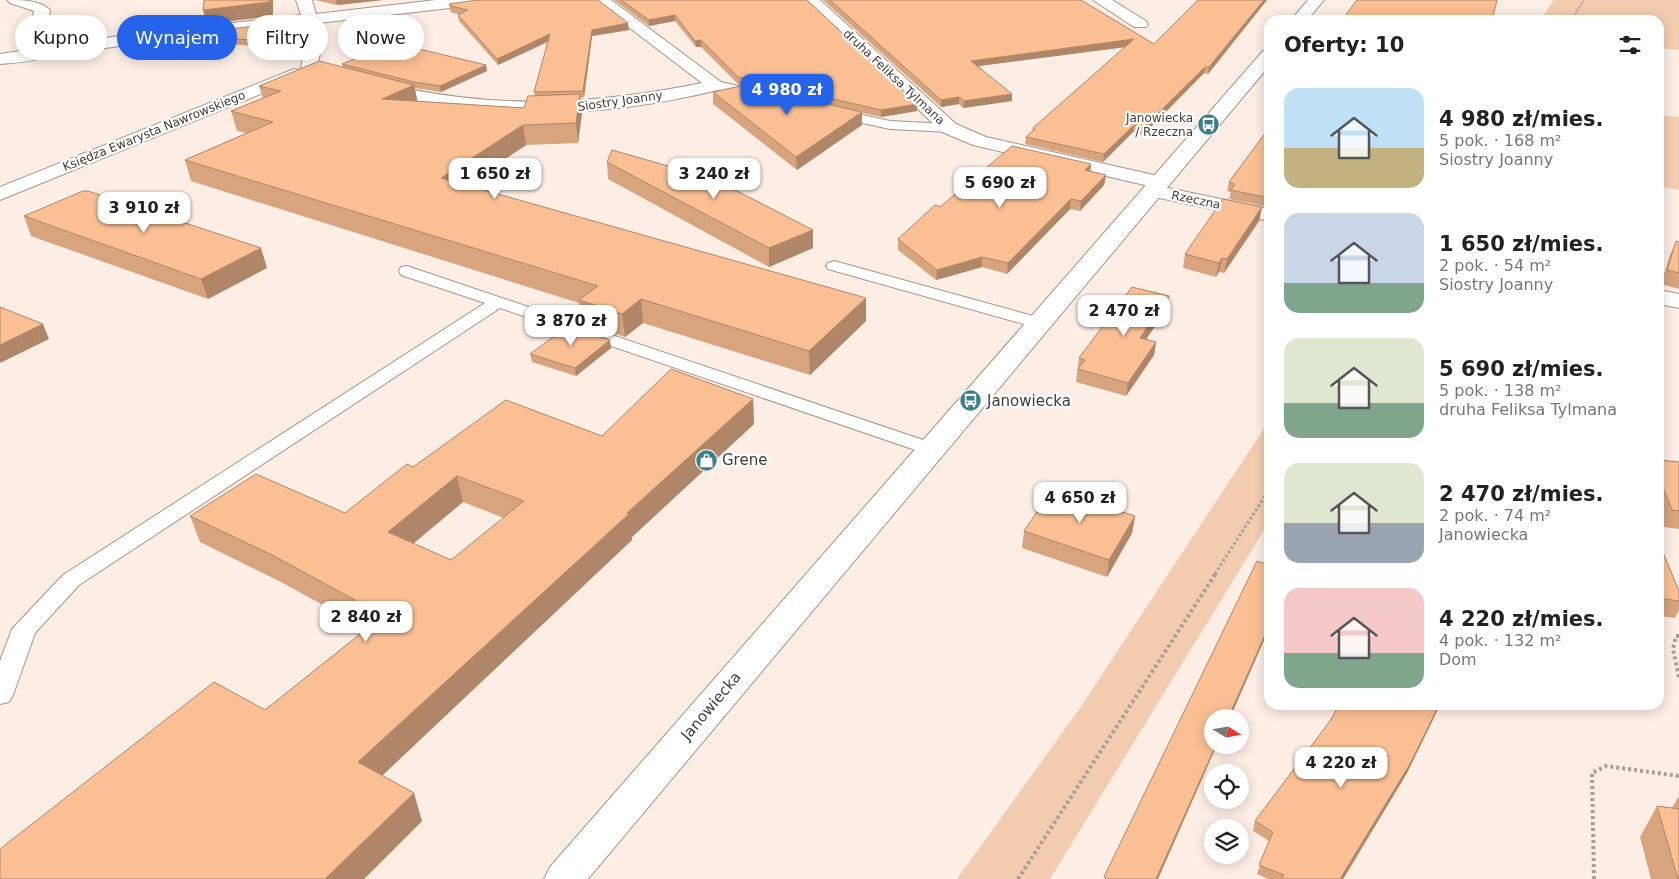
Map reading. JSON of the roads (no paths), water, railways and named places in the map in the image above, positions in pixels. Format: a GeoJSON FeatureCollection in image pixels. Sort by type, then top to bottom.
{"type":"FeatureCollection","features":[{"type":"Feature","properties":{"kind":"street"},"geometry":{"type":"LineString","coordinates":[[15,0],[38,6],[42,10],[41,15]]}},
{"type":"Feature","properties":{"kind":"street"},"geometry":{"type":"LineString","coordinates":[[304,0],[308,15]]}},
{"type":"Feature","properties":{"kind":"street"},"geometry":{"type":"LineString","coordinates":[[328,18],[476,0]]}},
{"type":"Feature","properties":{"kind":"street"},"geometry":{"type":"LineString","coordinates":[[601,0],[716,85]]}},
{"type":"Feature","properties":{"kind":"street","name":"druha Feliksa Tylmana"},"geometry":{"type":"LineString","coordinates":[[811,0],[949,128],[980,141],[1156,186]]}},
{"type":"Feature","properties":{"kind":"street"},"geometry":{"type":"LineString","coordinates":[[1101,0],[1140,24]]}},
{"type":"Feature","properties":{"kind":"street"},"geometry":{"type":"LineString","coordinates":[[1303,15],[1316,0]]}},
{"type":"Feature","properties":{"kind":"street"},"geometry":{"type":"LineString","coordinates":[[107,43],[247,27]]}},
{"type":"Feature","properties":{"kind":"street"},"geometry":{"type":"LineString","coordinates":[[0,60],[15,58]]}},
{"type":"Feature","properties":{"kind":"street"},"geometry":{"type":"LineString","coordinates":[[309,60],[309,68]]}},
{"type":"Feature","properties":{"kind":"street","name":"Janowiecka"},"geometry":{"type":"LineString","coordinates":[[564,879],[1264,61]]}},
{"type":"Feature","properties":{"kind":"street","name":"Siostry Joanny"},"geometry":{"type":"LineString","coordinates":[[309,68],[335,77],[429,98],[465,104],[506,107],[572,108],[618,103],[716,85]]}},
{"type":"Feature","properties":{"kind":"street","name":"Księdza Ewarysta Nawrowskiego"},"geometry":{"type":"LineString","coordinates":[[0,194],[309,68]]}},
{"type":"Feature","properties":{"kind":"street","name":"Rzeczna"},"geometry":{"type":"LineString","coordinates":[[1156,186],[1264,214]]}},
{"type":"Feature","properties":{"kind":"street"},"geometry":{"type":"LineString","coordinates":[[1664,298],[1679,301]]}},
{"type":"Feature","properties":{"kind":"lane"},"geometry":{"type":"LineString","coordinates":[[716,85],[764,96]]}},
{"type":"Feature","properties":{"kind":"lane"},"geometry":{"type":"LineString","coordinates":[[822,110],[890,125],[949,128]]}},
{"type":"Feature","properties":{"kind":"lane"},"geometry":{"type":"LineString","coordinates":[[834,266],[1038,323]]}},
{"type":"Feature","properties":{"kind":"lane"},"geometry":{"type":"LineString","coordinates":[[407,271],[931,449]]}},
{"type":"Feature","properties":{"kind":"lane"},"geometry":{"type":"LineString","coordinates":[[0,695],[24,629],[70,580],[498,302]]}},
{"type":"Feature","properties":{"kind":"place","name":"Janowiecka / Rzeczna"},"geometry":{"type":"Point","coordinates":[1209,125]}},
{"type":"Feature","properties":{"kind":"place","name":"Janowiecka"},"geometry":{"type":"Point","coordinates":[971,401]}},
{"type":"Feature","properties":{"kind":"place","name":"Grene"},"geometry":{"type":"Point","coordinates":[706,460]}}]}
